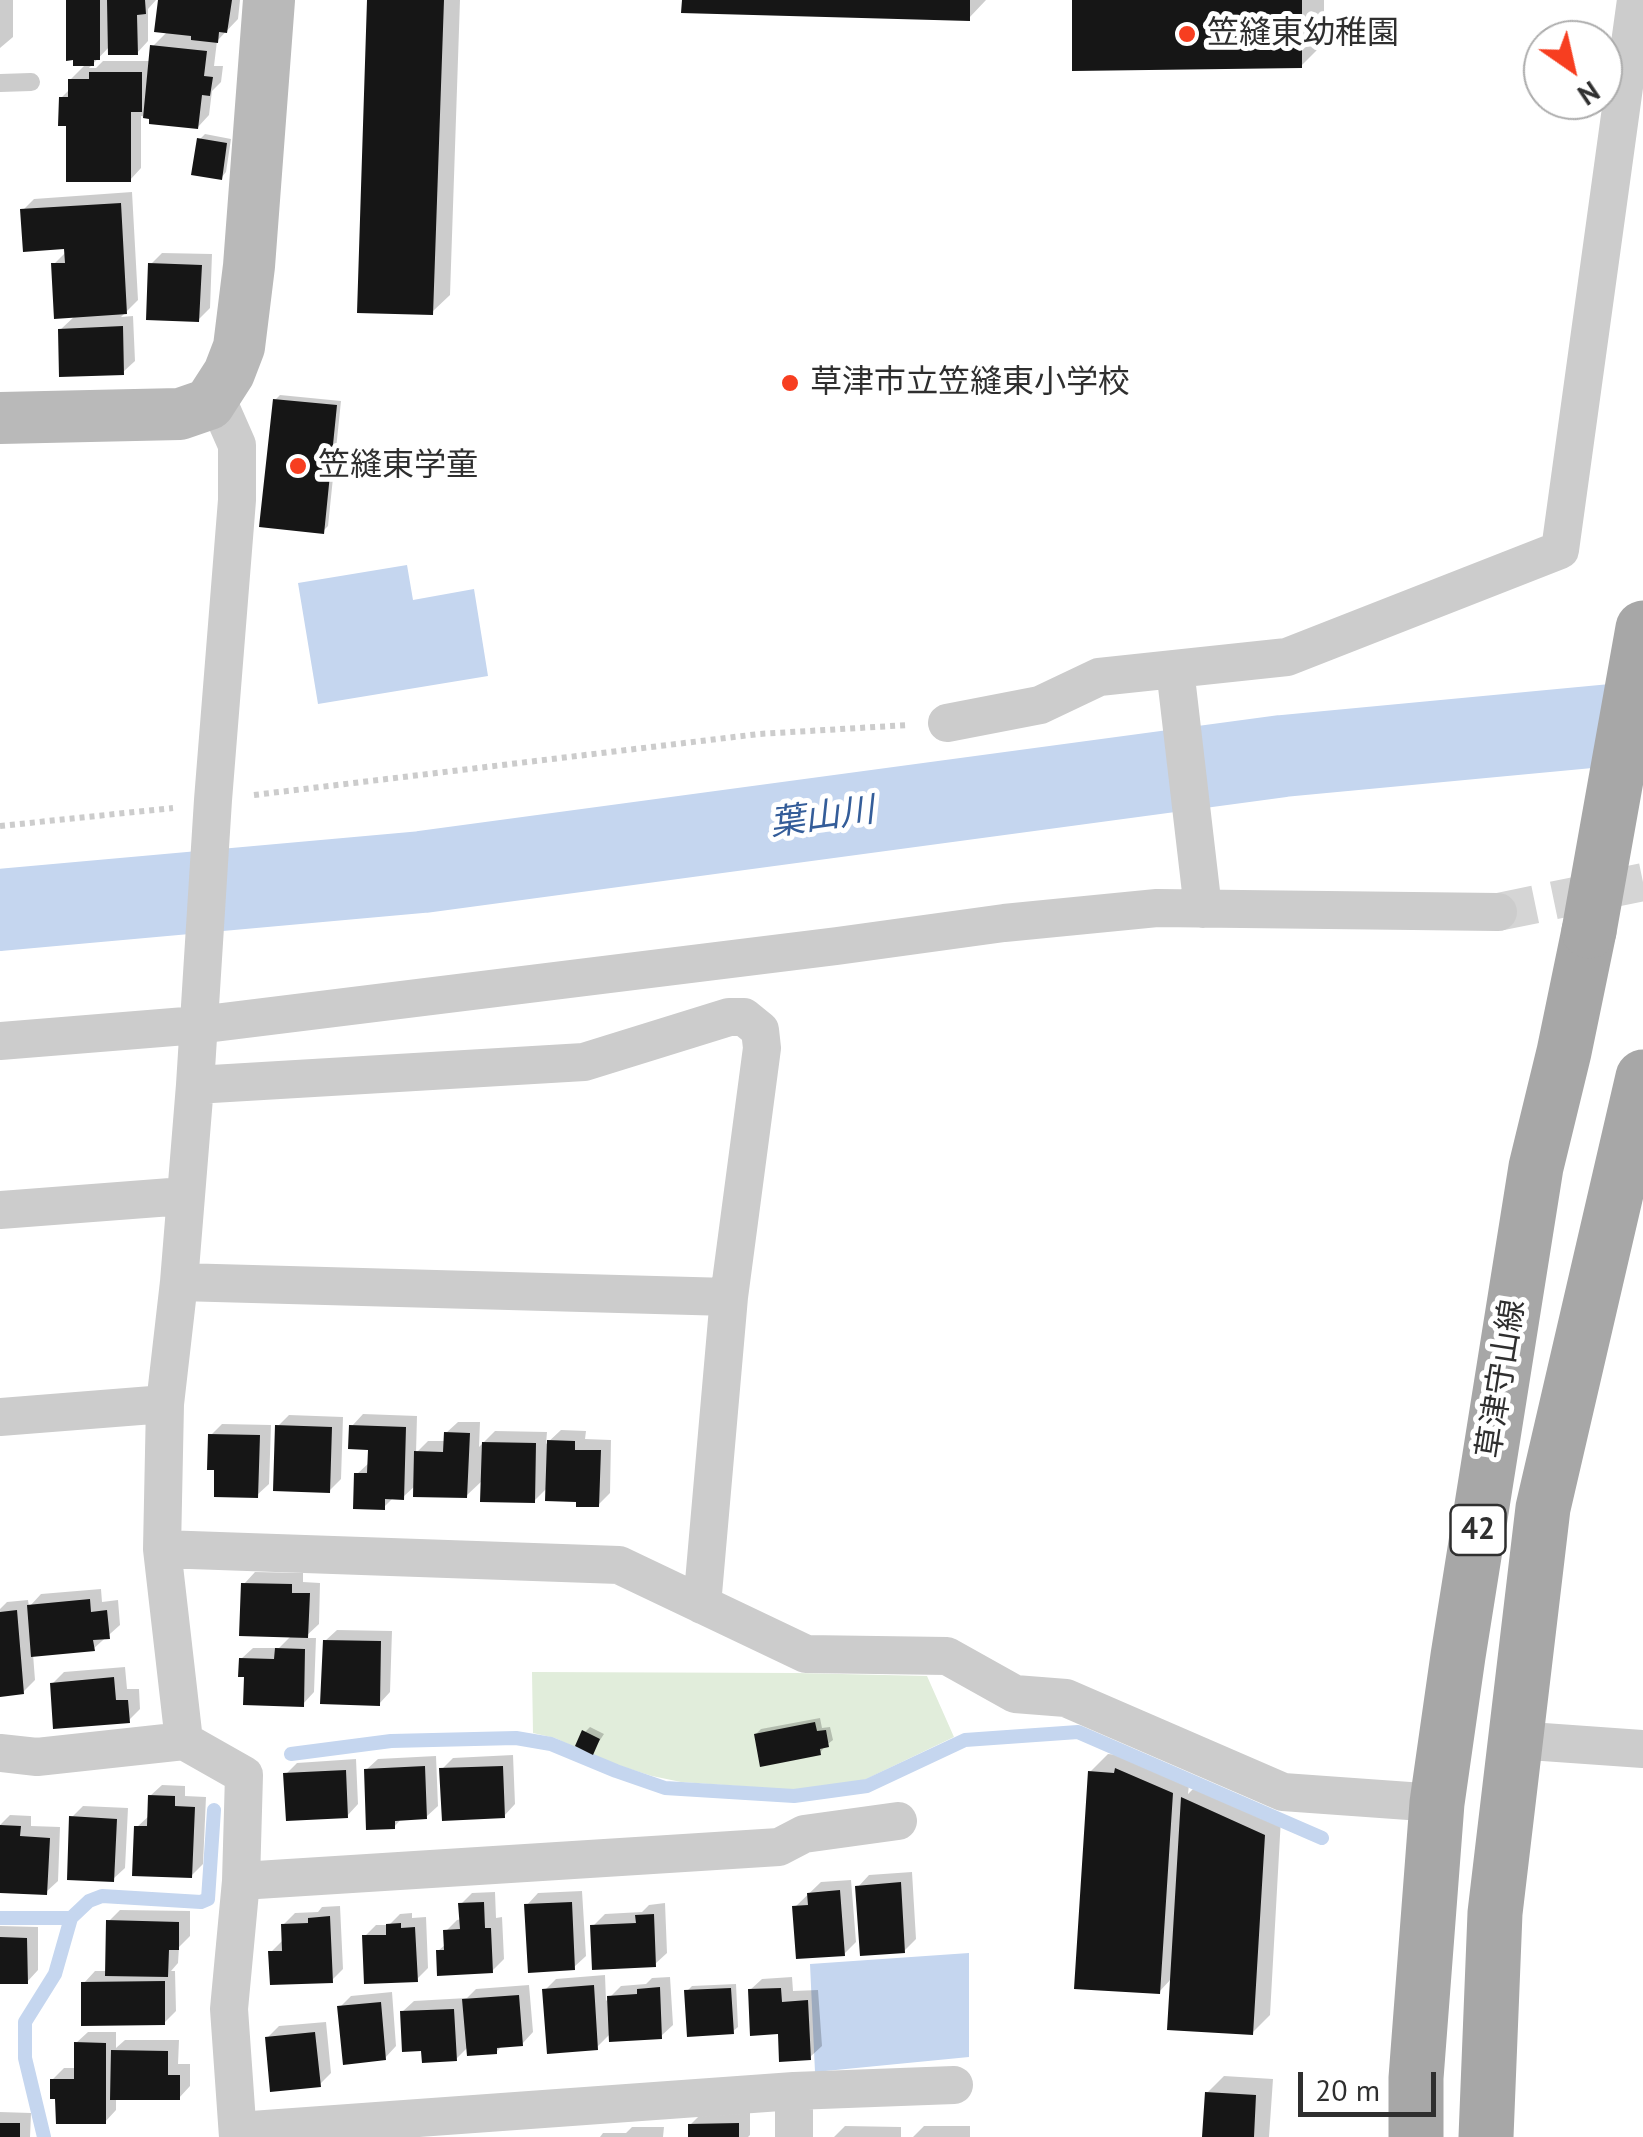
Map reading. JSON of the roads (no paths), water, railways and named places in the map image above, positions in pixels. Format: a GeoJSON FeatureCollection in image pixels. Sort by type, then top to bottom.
{"type":"FeatureCollection","features":[{"type":"Feature","properties":{"kind":"main road","name":"草津守山線"},"geometry":{"type":"LineString","coordinates":[[1416,2137],[1416,2078],[1437,1804],[1458,1656],[1536,1168],[1590,930],[1643,628]]}},
{"type":"Feature","properties":{"kind":"main road","name":"草津守山線"},"geometry":{"type":"LineString","coordinates":[[1486,2137],[1495,1914],[1543,1508],[1643,1077]]}},
{"type":"Feature","properties":{"kind":"street"},"geometry":{"type":"LineString","coordinates":[[0,418],[180,414],[208,404],[229,374],[240,347],[249,266],[269,0]]}},
{"type":"Feature","properties":{"kind":"street"},"geometry":{"type":"LineString","coordinates":[[947,723],[1040,706],[1099,677],[1287,656],[1560,550],[1636,0]]}},
{"type":"Feature","properties":{"kind":"street"},"geometry":{"type":"LineString","coordinates":[[184,1741],[162,1549],[165,1404],[195,1086],[236,500],[237,445],[215,394]]}},
{"type":"Feature","properties":{"kind":"street"},"geometry":{"type":"LineString","coordinates":[[1175,669],[1203,909]]}},
{"type":"Feature","properties":{"kind":"street"},"geometry":{"type":"LineString","coordinates":[[0,1041],[198,1025],[1004,923],[1157,908],[1498,912]]}},
{"type":"Feature","properties":{"kind":"street"},"geometry":{"type":"LineString","coordinates":[[195,1086],[584,1062],[728,1016],[744,1016],[760,1030],[762,1048],[730,1297],[702,1605]]}},
{"type":"Feature","properties":{"kind":"street"},"geometry":{"type":"LineString","coordinates":[[0,1210],[184,1196]]}},
{"type":"Feature","properties":{"kind":"street"},"geometry":{"type":"LineString","coordinates":[[178,1282],[730,1297]]}},
{"type":"Feature","properties":{"kind":"street"},"geometry":{"type":"LineString","coordinates":[[0,1417],[165,1404]]}},
{"type":"Feature","properties":{"kind":"street"},"geometry":{"type":"LineString","coordinates":[[162,1549],[620,1565],[806,1654],[947,1656],[1014,1694],[1066,1698],[1283,1792],[1437,1804]]}},
{"type":"Feature","properties":{"kind":"street"},"geometry":{"type":"LineString","coordinates":[[1515,1740],[1643,1749]]}},
{"type":"Feature","properties":{"kind":"street"},"geometry":{"type":"LineString","coordinates":[[0,1753],[37,1757],[184,1741],[244,1775],[241,1881],[229,2009],[238,2134],[511,2124],[794,2092],[954,2084]]}},
{"type":"Feature","properties":{"kind":"street"},"geometry":{"type":"LineString","coordinates":[[241,1881],[779,1847],[804,1834],[898,1820]]}},
{"type":"Feature","properties":{"kind":"street"},"geometry":{"type":"LineString","coordinates":[[794,2092],[794,2137]]}},
{"type":"Feature","properties":{"kind":"lane"},"geometry":{"type":"LineString","coordinates":[[0,83],[30,82]]}},
{"type":"Feature","properties":{"kind":"water"},"geometry":{"type":"Polygon","coordinates":[[[407,565],[413,600],[474,589],[488,676],[318,704],[298,583],[407,565]]]}},
{"type":"Feature","properties":{"kind":"water"},"geometry":{"type":"Polygon","coordinates":[[[969,1953],[969,2057],[815,2072],[810,1964],[969,1953]]]}},
{"type":"Feature","properties":{"kind":"waterway","name":"葉山川"},"geometry":{"type":"LineString","coordinates":[[0,910],[422,872],[1283,756],[1643,722]]}},
{"type":"Feature","properties":{"kind":"waterway"},"geometry":{"type":"LineString","coordinates":[[291,1754],[391,1741],[516,1738],[551,1744],[665,1788],[794,1796],[867,1786],[965,1740],[1078,1732],[1322,1838]]}},
{"type":"Feature","properties":{"kind":"waterway"},"geometry":{"type":"LineString","coordinates":[[44,2137],[25,2058],[25,2022],[55,1974],[71,1918],[89,1901],[102,1896],[201,1902],[208,1899],[214,1810]]}},
{"type":"Feature","properties":{"kind":"waterway"},"geometry":{"type":"LineString","coordinates":[[0,1918],[71,1918]]}},
{"type":"Feature","properties":{"kind":"tunnel"},"geometry":{"type":"LineString","coordinates":[[1498,912],[1643,882]]}},
{"type":"Feature","properties":{"kind":"place","name":"笠縫東幼稚園"},"geometry":{"type":"Point","coordinates":[1187,34]}},
{"type":"Feature","properties":{"kind":"place","name":"草津市立笠縫東小学校"},"geometry":{"type":"Point","coordinates":[790,383]}},
{"type":"Feature","properties":{"kind":"place","name":"笠縫東学童"},"geometry":{"type":"Point","coordinates":[298,466]}}]}
